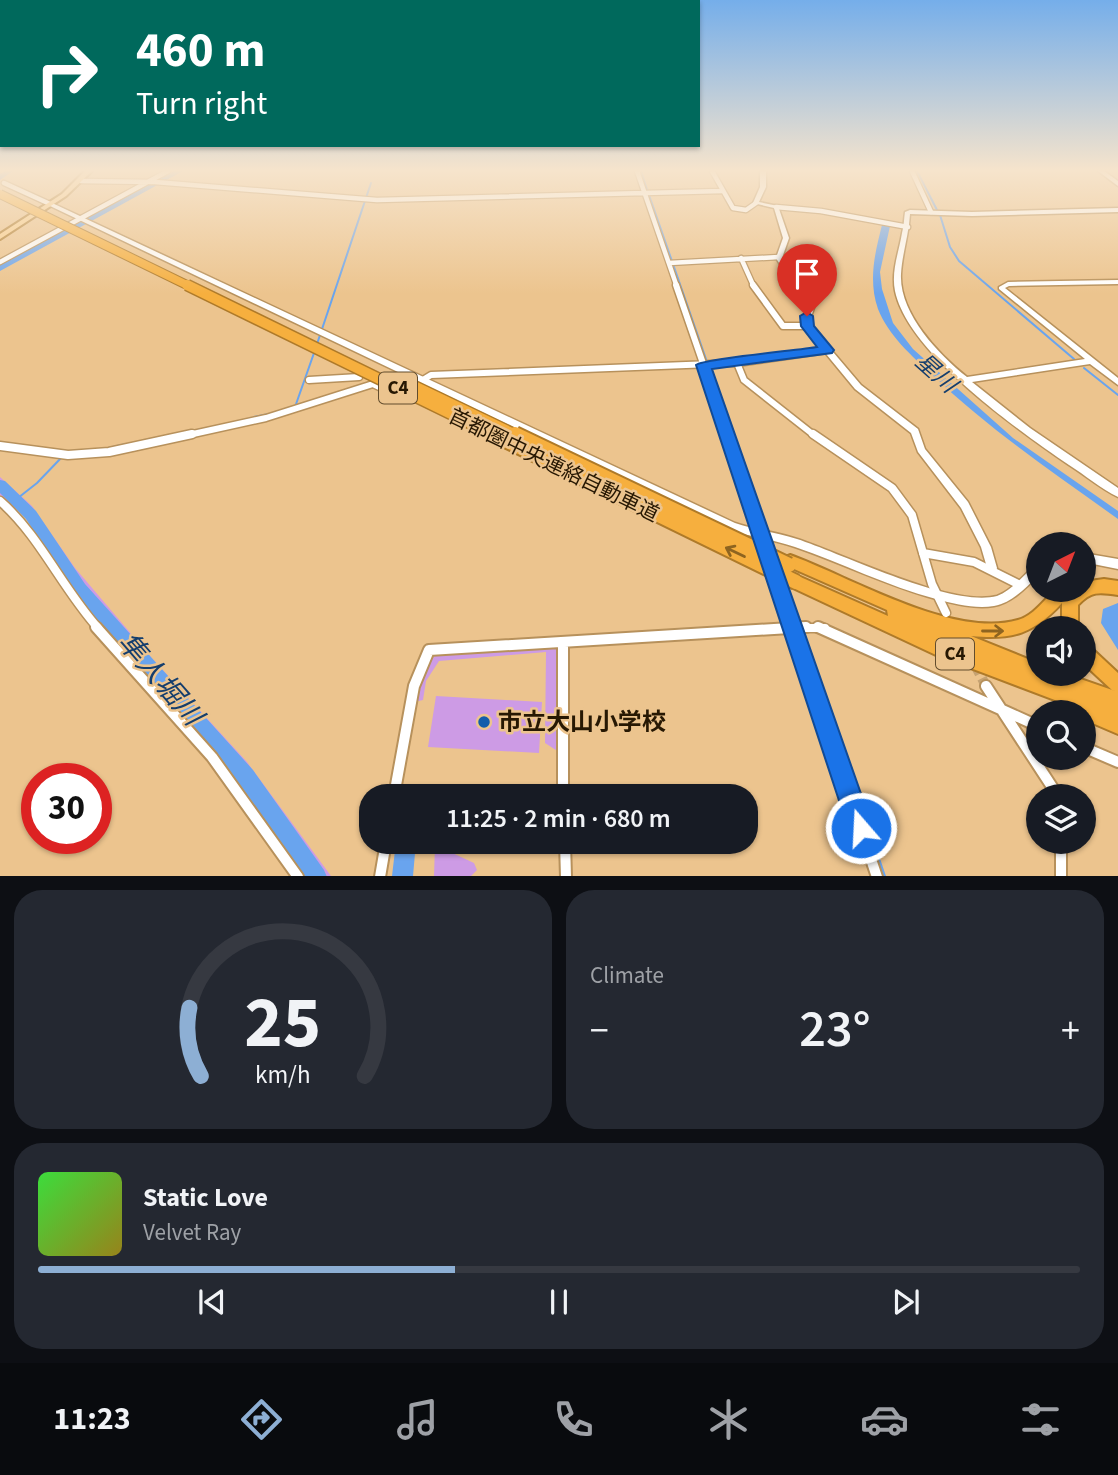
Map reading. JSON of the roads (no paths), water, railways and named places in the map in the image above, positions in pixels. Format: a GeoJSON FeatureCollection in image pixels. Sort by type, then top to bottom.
{"type":"FeatureCollection","features":[{"type":"Feature","properties":{"kind":"highway","name":"首都圏中央連絡自動車道"},"geometry":{"type":"LineString","coordinates":[[49,212],[796,582],[942,649],[1026,674]]}},
{"type":"Feature","properties":{"kind":"highway","name":"首都圏中央連絡自動車道"},"geometry":{"type":"LineString","coordinates":[[51,212],[693,521],[790,563],[1026,674]]}},
{"type":"Feature","properties":{"kind":"highway"},"geometry":{"type":"LineString","coordinates":[[790,563],[905,609],[969,629],[992,632],[1017,628],[1041,615],[1053,602]]}},
{"type":"Feature","properties":{"kind":"highway"},"geometry":{"type":"LineString","coordinates":[[1096,580],[1118,581]]}},
{"type":"Feature","properties":{"kind":"highway"},"geometry":{"type":"LineString","coordinates":[[1096,586],[1118,588]]}},
{"type":"Feature","properties":{"kind":"highway"},"geometry":{"type":"LineString","coordinates":[[1096,664],[1118,684]]}},
{"type":"Feature","properties":{"kind":"highway"},"geometry":{"type":"LineString","coordinates":[[1041,686],[1053,699],[1118,725]]}},
{"type":"Feature","properties":{"kind":"highway","name":"首都圏中央連絡自動車道"},"geometry":{"type":"LineString","coordinates":[[1053,686],[1118,715]]}},
{"type":"Feature","properties":{"kind":"highway"},"geometry":{"type":"LineString","coordinates":[[1077,686],[1118,701]]}},
{"type":"Feature","properties":{"kind":"main road"},"geometry":{"type":"LineString","coordinates":[[0,237],[38,212]]}},
{"type":"Feature","properties":{"kind":"street"},"geometry":{"type":"LineString","coordinates":[[66,212],[731,526],[793,541],[968,602],[988,602],[1005,597],[1026,580]]}},
{"type":"Feature","properties":{"kind":"street"},"geometry":{"type":"LineString","coordinates":[[0,262],[95,212]]}},
{"type":"Feature","properties":{"kind":"street"},"geometry":{"type":"LineString","coordinates":[[651,212],[877,876]]}},
{"type":"Feature","properties":{"kind":"street"},"geometry":{"type":"LineString","coordinates":[[778,212],[786,238],[779,257],[787,273],[798,280],[813,302],[806,320],[807,326],[858,387],[915,431],[921,450],[965,505],[986,547],[992,568]]}},
{"type":"Feature","properties":{"kind":"street"},"geometry":{"type":"LineString","coordinates":[[825,212],[908,227]]}},
{"type":"Feature","properties":{"kind":"street"},"geometry":{"type":"LineString","coordinates":[[958,212],[908,212],[908,227],[898,272],[903,307],[930,346],[967,380],[1033,436],[1118,492]]}},
{"type":"Feature","properties":{"kind":"street"},"geometry":{"type":"LineString","coordinates":[[669,263],[779,257]]}},
{"type":"Feature","properties":{"kind":"street"},"geometry":{"type":"LineString","coordinates":[[741,258],[751,283],[783,326],[807,326]]}},
{"type":"Feature","properties":{"kind":"street"},"geometry":{"type":"LineString","coordinates":[[1118,282],[1001,286],[1118,382]]}},
{"type":"Feature","properties":{"kind":"street"},"geometry":{"type":"LineString","coordinates":[[0,446],[68,456],[109,452],[266,418],[373,384],[400,397],[431,375],[737,363],[827,350]]}},
{"type":"Feature","properties":{"kind":"street"},"geometry":{"type":"LineString","coordinates":[[967,380],[1091,362]]}},
{"type":"Feature","properties":{"kind":"street"},"geometry":{"type":"LineString","coordinates":[[737,363],[744,380],[755,390],[844,458],[892,488],[912,515],[946,613]]}},
{"type":"Feature","properties":{"kind":"street"},"geometry":{"type":"LineString","coordinates":[[309,380],[359,377]]}},
{"type":"Feature","properties":{"kind":"street"},"geometry":{"type":"LineString","coordinates":[[0,501],[19,518],[87,616],[212,757],[297,876]]}},
{"type":"Feature","properties":{"kind":"street"},"geometry":{"type":"LineString","coordinates":[[923,553],[953,554],[992,568],[1020,585]]}},
{"type":"Feature","properties":{"kind":"street"},"geometry":{"type":"LineString","coordinates":[[1096,560],[1118,564]]}},
{"type":"Feature","properties":{"kind":"street"},"geometry":{"type":"LineString","coordinates":[[396,784],[414,685],[429,649],[828,628],[856,645],[1026,721]]}},
{"type":"Feature","properties":{"kind":"street"},"geometry":{"type":"LineString","coordinates":[[563,642],[563,784]]}},
{"type":"Feature","properties":{"kind":"street"},"geometry":{"type":"LineString","coordinates":[[986,686],[1050,784]]}},
{"type":"Feature","properties":{"kind":"street"},"geometry":{"type":"LineString","coordinates":[[1096,753],[1118,762]]}},
{"type":"Feature","properties":{"kind":"street"},"geometry":{"type":"LineString","coordinates":[[380,876],[384,854]]}},
{"type":"Feature","properties":{"kind":"street"},"geometry":{"type":"LineString","coordinates":[[565,854],[566,876]]}},
{"type":"Feature","properties":{"kind":"street"},"geometry":{"type":"LineString","coordinates":[[1061,854],[1061,876]]}},
{"type":"Feature","properties":{"kind":"water","name":"星川"},"geometry":{"type":"Polygon","coordinates":[[[882,225],[890,226],[880,272],[882,289],[893,323],[913,349],[1013,438],[1118,511],[1118,519],[977,415],[894,336],[882,319],[873,288],[875,256],[882,225]]]}},
{"type":"Feature","properties":{"kind":"water"},"geometry":{"type":"Polygon","coordinates":[[[1118,603],[1118,650],[1101,623],[1103,609],[1118,603]]]}},
{"type":"Feature","properties":{"kind":"water"},"geometry":{"type":"Polygon","coordinates":[[[395,854],[415,854],[413,876],[392,876],[395,854]]]}},
{"type":"Feature","properties":{"kind":"waterway"},"geometry":{"type":"LineString","coordinates":[[0,268],[104,212]]}},
{"type":"Feature","properties":{"kind":"waterway"},"geometry":{"type":"LineString","coordinates":[[317,344],[361,212]]}},
{"type":"Feature","properties":{"kind":"waterway"},"geometry":{"type":"LineString","coordinates":[[655,212],[707,362]]}},
{"type":"Feature","properties":{"kind":"waterway"},"geometry":{"type":"LineString","coordinates":[[940,215],[950,247],[959,261],[1074,359]]}},
{"type":"Feature","properties":{"kind":"waterway"},"geometry":{"type":"LineString","coordinates":[[295,407],[314,353]]}},
{"type":"Feature","properties":{"kind":"waterway"},"geometry":{"type":"LineString","coordinates":[[709,367],[731,431]]}},
{"type":"Feature","properties":{"kind":"waterway"},"geometry":{"type":"LineString","coordinates":[[1084,368],[1118,395]]}},
{"type":"Feature","properties":{"kind":"waterway"},"geometry":{"type":"LineString","coordinates":[[254,417],[269,414]]}},
{"type":"Feature","properties":{"kind":"waterway"},"geometry":{"type":"LineString","coordinates":[[193,431],[208,428]]}},
{"type":"Feature","properties":{"kind":"waterway"},"geometry":{"type":"LineString","coordinates":[[104,449],[126,444]]}},
{"type":"Feature","properties":{"kind":"waterway"},"geometry":{"type":"LineString","coordinates":[[66,453],[81,450]]}},
{"type":"Feature","properties":{"kind":"waterway"},"geometry":{"type":"LineString","coordinates":[[9,505],[37,483],[62,457]]}},
{"type":"Feature","properties":{"kind":"waterway","name":"隼人堀川"},"geometry":{"type":"LineString","coordinates":[[0,485],[31,515],[80,589],[246,777],[316,876]]}},
{"type":"Feature","properties":{"kind":"waterway"},"geometry":{"type":"LineString","coordinates":[[751,489],[764,527]]}},
{"type":"Feature","properties":{"kind":"waterway"},"geometry":{"type":"LineString","coordinates":[[769,542],[772,551]]}},
{"type":"Feature","properties":{"kind":"waterway"},"geometry":{"type":"LineString","coordinates":[[783,583],[798,624]]}},
{"type":"Feature","properties":{"kind":"waterway"},"geometry":{"type":"LineString","coordinates":[[801,632],[885,876]]}},
{"type":"Feature","properties":{"kind":"tunnel"},"geometry":{"type":"LineString","coordinates":[[975,665],[986,686]]}},
{"type":"Feature","properties":{"kind":"place","name":"市立大山小学校"},"geometry":{"type":"Point","coordinates":[484,722]}}]}
